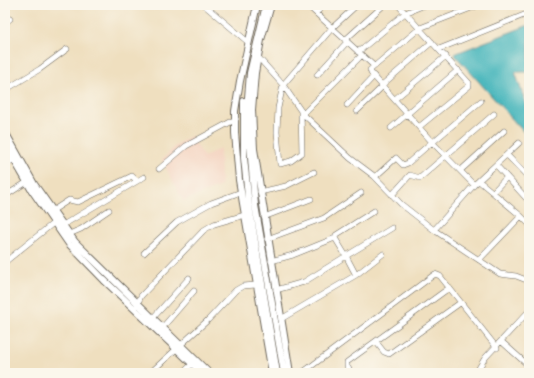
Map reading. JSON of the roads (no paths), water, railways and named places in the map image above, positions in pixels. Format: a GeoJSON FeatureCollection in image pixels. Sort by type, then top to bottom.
{"type":"FeatureCollection","features":[{"type":"Feature","properties":{"kind":"main road"},"geometry":{"type":"LineString","coordinates":[[257,5],[240,81],[235,133],[240,192],[272,373]]}},
{"type":"Feature","properties":{"kind":"main road"},"geometry":{"type":"LineString","coordinates":[[262,5],[253,38],[243,111],[244,158],[249,206],[277,373]]}},
{"type":"Feature","properties":{"kind":"main road"},"geometry":{"type":"LineString","coordinates":[[266,5],[250,73],[247,110],[255,205],[284,373]]}},
{"type":"Feature","properties":{"kind":"main road"},"geometry":{"type":"LineString","coordinates":[[271,5],[258,57],[252,110],[254,149],[267,239],[290,373]]}},
{"type":"Feature","properties":{"kind":"main road"},"geometry":{"type":"LineString","coordinates":[[5,132],[34,184],[52,211],[56,221],[63,225],[66,235],[162,328],[192,364],[202,373]]}},
{"type":"Feature","properties":{"kind":"main road"},"geometry":{"type":"LineString","coordinates":[[5,144],[27,182],[66,235],[104,280],[209,373]]}},
{"type":"Feature","properties":{"kind":"street"},"geometry":{"type":"LineString","coordinates":[[204,5],[235,29],[248,42]]}},
{"type":"Feature","properties":{"kind":"street"},"geometry":{"type":"LineString","coordinates":[[307,5],[374,66]]}},
{"type":"Feature","properties":{"kind":"street"},"geometry":{"type":"LineString","coordinates":[[316,13],[324,5]]}},
{"type":"Feature","properties":{"kind":"street"},"geometry":{"type":"LineString","coordinates":[[357,5],[332,28],[283,85],[278,108],[277,132],[280,164],[291,161],[302,153],[302,112],[360,54],[405,13],[425,5]]}},
{"type":"Feature","properties":{"kind":"street"},"geometry":{"type":"LineString","coordinates":[[317,75],[346,41],[384,5]]}},
{"type":"Feature","properties":{"kind":"street"},"geometry":{"type":"LineString","coordinates":[[398,5],[469,82],[469,86],[419,127]]}},
{"type":"Feature","properties":{"kind":"street"},"geometry":{"type":"LineString","coordinates":[[479,5],[420,28],[374,66],[370,72],[419,127],[461,170],[477,183],[493,192],[529,224]]}},
{"type":"Feature","properties":{"kind":"street"},"geometry":{"type":"LineString","coordinates":[[439,49],[529,13]]}},
{"type":"Feature","properties":{"kind":"street"},"geometry":{"type":"LineString","coordinates":[[357,111],[382,85],[432,42]]}},
{"type":"Feature","properties":{"kind":"street"},"geometry":{"type":"LineString","coordinates":[[5,90],[40,69],[67,49]]}},
{"type":"Feature","properties":{"kind":"street"},"geometry":{"type":"LineString","coordinates":[[395,99],[446,56]]}},
{"type":"Feature","properties":{"kind":"street"},"geometry":{"type":"LineString","coordinates":[[258,57],[283,85],[302,112],[350,158],[375,177],[401,204],[434,230],[500,274],[516,276],[529,281]]}},
{"type":"Feature","properties":{"kind":"street"},"geometry":{"type":"LineString","coordinates":[[391,128],[458,70]]}},
{"type":"Feature","properties":{"kind":"street"},"geometry":{"type":"LineString","coordinates":[[347,105],[374,76]]}},
{"type":"Feature","properties":{"kind":"street"},"geometry":{"type":"LineString","coordinates":[[375,177],[396,158],[403,165],[408,163],[481,101]]}},
{"type":"Feature","properties":{"kind":"street"},"geometry":{"type":"LineString","coordinates":[[392,195],[410,175],[420,178],[494,114]]}},
{"type":"Feature","properties":{"kind":"street"},"geometry":{"type":"LineString","coordinates":[[158,169],[186,146],[236,119]]}},
{"type":"Feature","properties":{"kind":"street"},"geometry":{"type":"LineString","coordinates":[[461,170],[504,131]]}},
{"type":"Feature","properties":{"kind":"street"},"geometry":{"type":"LineString","coordinates":[[434,230],[477,183],[507,155],[518,142]]}},
{"type":"Feature","properties":{"kind":"street"},"geometry":{"type":"LineString","coordinates":[[507,155],[529,178]]}},
{"type":"Feature","properties":{"kind":"street"},"geometry":{"type":"LineString","coordinates":[[5,166],[13,160]]}},
{"type":"Feature","properties":{"kind":"street"},"geometry":{"type":"LineString","coordinates":[[496,165],[526,198]]}},
{"type":"Feature","properties":{"kind":"street"},"geometry":{"type":"LineString","coordinates":[[260,192],[286,186],[314,172]]}},
{"type":"Feature","properties":{"kind":"street"},"geometry":{"type":"LineString","coordinates":[[52,211],[69,200],[78,202],[132,176],[137,181]]}},
{"type":"Feature","properties":{"kind":"street"},"geometry":{"type":"LineString","coordinates":[[63,225],[144,177]]}},
{"type":"Feature","properties":{"kind":"street"},"geometry":{"type":"LineString","coordinates":[[493,192],[507,177]]}},
{"type":"Feature","properties":{"kind":"street"},"geometry":{"type":"LineString","coordinates":[[5,196],[27,182]]}},
{"type":"Feature","properties":{"kind":"street"},"geometry":{"type":"LineString","coordinates":[[144,254],[177,222],[211,203],[240,192]]}},
{"type":"Feature","properties":{"kind":"street"},"geometry":{"type":"LineString","coordinates":[[267,239],[324,218],[361,194]]}},
{"type":"Feature","properties":{"kind":"street"},"geometry":{"type":"LineString","coordinates":[[264,217],[311,199]]}},
{"type":"Feature","properties":{"kind":"street"},"geometry":{"type":"LineString","coordinates":[[66,235],[81,229],[109,210]]}},
{"type":"Feature","properties":{"kind":"street"},"geometry":{"type":"LineString","coordinates":[[271,261],[293,255],[335,238],[336,235],[374,211]]}},
{"type":"Feature","properties":{"kind":"street"},"geometry":{"type":"LineString","coordinates":[[137,305],[141,296],[204,230],[214,224],[244,215]]}},
{"type":"Feature","properties":{"kind":"street"},"geometry":{"type":"LineString","coordinates":[[479,260],[521,216]]}},
{"type":"Feature","properties":{"kind":"street"},"geometry":{"type":"LineString","coordinates":[[5,262],[56,221]]}},
{"type":"Feature","properties":{"kind":"street"},"geometry":{"type":"LineString","coordinates":[[276,290],[304,282],[392,228]]}},
{"type":"Feature","properties":{"kind":"street"},"geometry":{"type":"LineString","coordinates":[[335,238],[356,275]]}},
{"type":"Feature","properties":{"kind":"street"},"geometry":{"type":"LineString","coordinates":[[281,319],[356,275],[383,254]]}},
{"type":"Feature","properties":{"kind":"street"},"geometry":{"type":"LineString","coordinates":[[302,373],[435,274],[440,276],[497,348]]}},
{"type":"Feature","properties":{"kind":"street"},"geometry":{"type":"LineString","coordinates":[[152,319],[190,278]]}},
{"type":"Feature","properties":{"kind":"street"},"geometry":{"type":"LineString","coordinates":[[150,373],[236,290],[244,286],[256,285]]}},
{"type":"Feature","properties":{"kind":"street"},"geometry":{"type":"LineString","coordinates":[[351,373],[347,366],[347,362],[449,288]]}},
{"type":"Feature","properties":{"kind":"street"},"geometry":{"type":"LineString","coordinates":[[162,328],[194,291]]}},
{"type":"Feature","properties":{"kind":"street"},"geometry":{"type":"LineString","coordinates":[[376,342],[384,352],[389,354],[460,303]]}},
{"type":"Feature","properties":{"kind":"street"},"geometry":{"type":"LineString","coordinates":[[476,373],[485,358],[497,348],[529,311]]}},
{"type":"Feature","properties":{"kind":"street"},"geometry":{"type":"LineString","coordinates":[[502,342],[529,366]]}},
{"type":"Feature","properties":{"kind":"street"},"geometry":{"type":"LineString","coordinates":[[183,373],[192,364]]}},
{"type":"Feature","properties":{"kind":"water"},"geometry":{"type":"Polygon","coordinates":[[[529,25],[529,72],[515,72],[529,112],[529,138],[454,54],[529,25]]]}}]}
